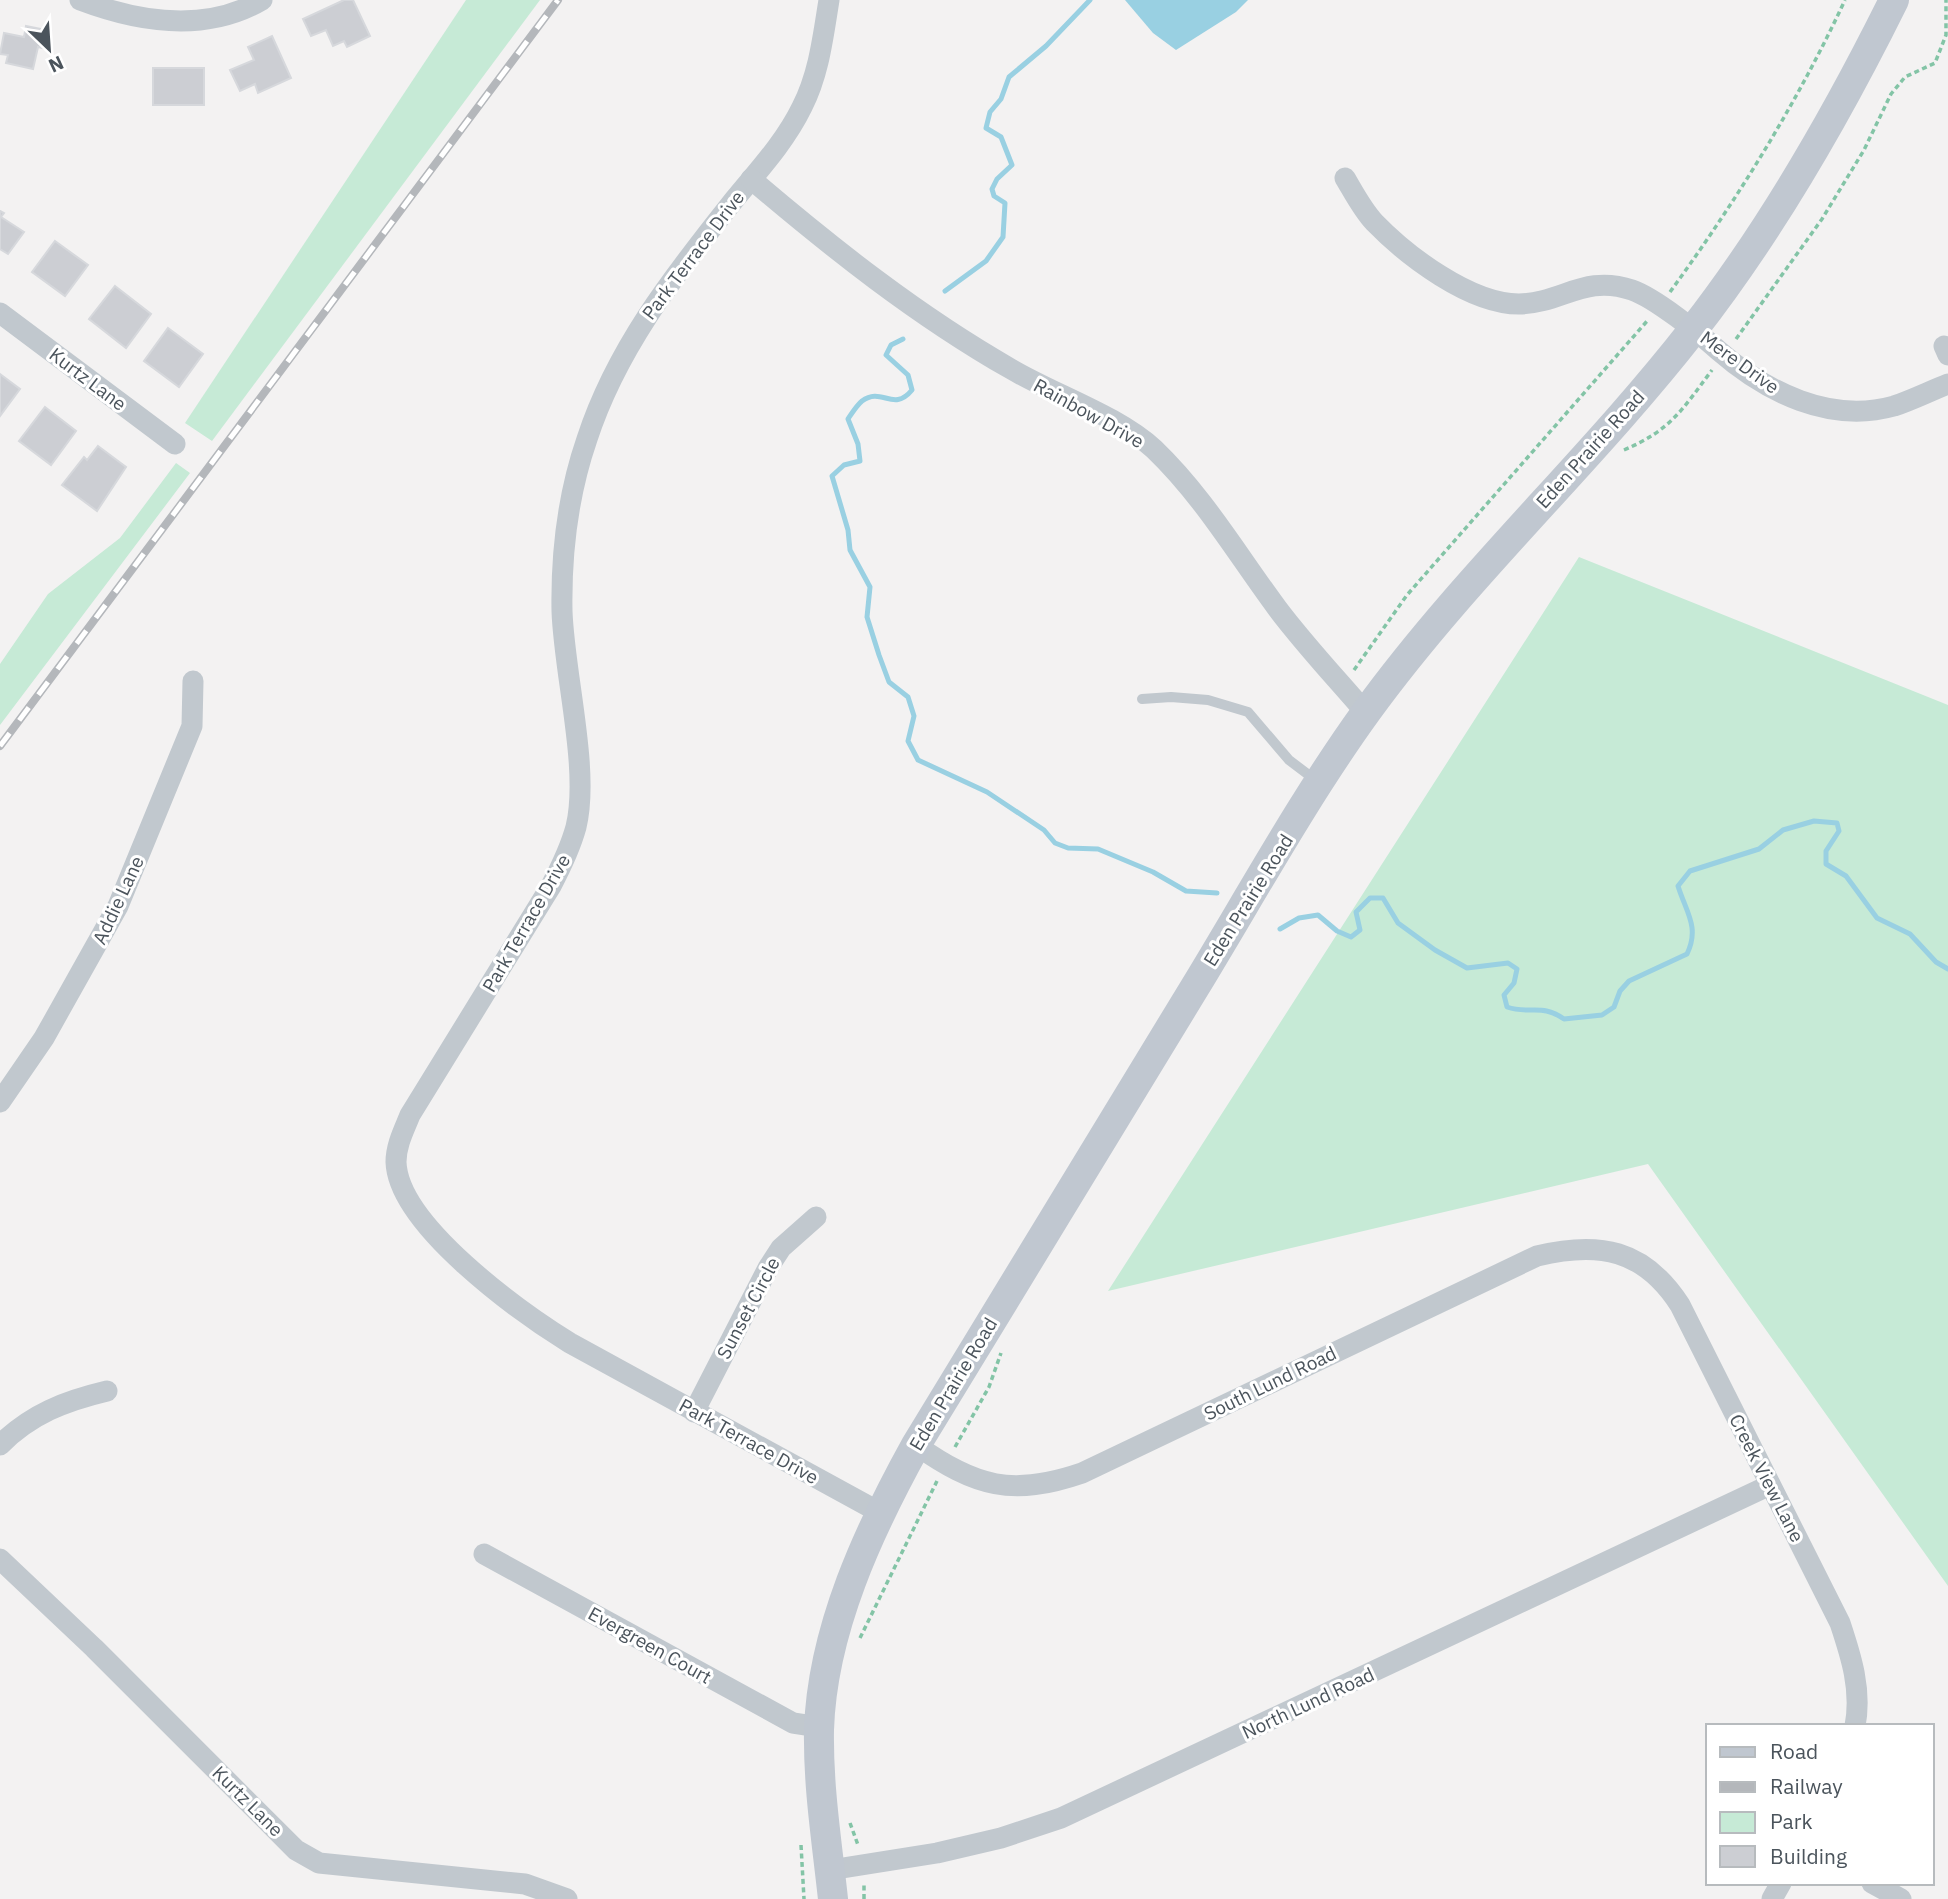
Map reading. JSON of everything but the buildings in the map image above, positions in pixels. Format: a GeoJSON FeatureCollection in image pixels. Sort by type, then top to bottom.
{"type":"FeatureCollection","features":[{"type":"Feature","properties":{"kind":"main road","name":"Eden Prairie Road"},"geometry":{"type":"LineString","coordinates":[[832,1884],[820,1787],[819,1727],[833,1645],[844,1604],[879,1512],[916,1445],[1366,713],[1465,586],[1605,435],[1694,329],[1803,168],[1850,87],[1894,0]]}},
{"type":"Feature","properties":{"kind":"street"},"geometry":{"type":"LineString","coordinates":[[80,0],[114,13],[150,20],[186,21],[226,15],[262,0]]}},
{"type":"Feature","properties":{"kind":"street","name":"Park Terrace Drive"},"geometry":{"type":"LineString","coordinates":[[829,0],[817,69],[803,106],[783,140],[665,288],[606,387],[586,441],[572,497],[563,554],[562,612],[580,793],[576,825],[567,856],[551,886],[410,1115],[400,1138],[396,1162],[402,1187],[414,1208],[481,1279],[523,1314],[694,1412],[879,1512]]}},
{"type":"Feature","properties":{"kind":"street","name":"Rainbow Drive"},"geometry":{"type":"LineString","coordinates":[[751,178],[870,274],[939,324],[1010,369],[1113,423],[1152,448],[1212,516],[1278,609],[1366,713]]}},
{"type":"Feature","properties":{"kind":"street","name":"Mere Drive"},"geometry":{"type":"LineString","coordinates":[[1345,178],[1373,221],[1446,279],[1469,292],[1519,304],[1545,300],[1592,284],[1614,285],[1636,291],[1694,329],[1724,355],[1771,388],[1800,401],[1830,409],[1862,411],[1893,406],[1948,384]]}},
{"type":"Feature","properties":{"kind":"street","name":"Kurtz Lane"},"geometry":{"type":"LineString","coordinates":[[0,313],[176,444]]}},
{"type":"Feature","properties":{"kind":"street","name":"Addie Lane"},"geometry":{"type":"LineString","coordinates":[[0,1102],[44,1038],[118,906],[192,726],[193,681]]}},
{"type":"Feature","properties":{"kind":"street","name":"Sunset Circle"},"geometry":{"type":"LineString","coordinates":[[694,1412],[768,1268],[781,1248],[816,1217]]}},
{"type":"Feature","properties":{"kind":"street","name":"South Lund Road"},"geometry":{"type":"LineString","coordinates":[[916,1445],[945,1465],[988,1485],[1020,1488],[1052,1483],[1082,1473],[1537,1256],[1567,1249],[1598,1248],[1628,1255]]}},
{"type":"Feature","properties":{"kind":"street","name":"Creek View Lane"},"geometry":{"type":"LineString","coordinates":[[1628,1255],[1667,1284],[1680,1305],[1843,1633],[1857,1688],[1854,1724]]}},
{"type":"Feature","properties":{"kind":"street"},"geometry":{"type":"LineString","coordinates":[[0,1445],[25,1423],[47,1410],[107,1391]]}},
{"type":"Feature","properties":{"kind":"street","name":"North Lund Road"},"geometry":{"type":"LineString","coordinates":[[832,1884],[864,1863],[937,1853],[1001,1838],[1061,1818],[1770,1485]]}},
{"type":"Feature","properties":{"kind":"street","name":"Evergreen Court"},"geometry":{"type":"LineString","coordinates":[[484,1554],[793,1723],[819,1727]]}},
{"type":"Feature","properties":{"kind":"street","name":"Kurtz Lane"},"geometry":{"type":"LineString","coordinates":[[0,1559],[94,1648],[296,1850],[319,1863],[525,1884],[567,1899]]}},
{"type":"Feature","properties":{"kind":"street"},"geometry":{"type":"LineString","coordinates":[[1876,1885],[1901,1899]]}},
{"type":"Feature","properties":{"kind":"lane"},"geometry":{"type":"LineString","coordinates":[[1142,699],[1171,696],[1208,700],[1248,712],[1289,760],[1320,784]]}},
{"type":"Feature","properties":{"kind":"path"},"geometry":{"type":"LineString","coordinates":[[1344,687],[1407,595],[1658,307],[1733,202],[1820,53],[1845,0]]}},
{"type":"Feature","properties":{"kind":"path"},"geometry":{"type":"LineString","coordinates":[[1613,455],[1650,439],[1674,421],[1724,355],[1822,219],[1864,150],[1891,94],[1905,77],[1935,63],[1946,34],[1946,0]]}},
{"type":"Feature","properties":{"kind":"path"},"geometry":{"type":"LineString","coordinates":[[855,1649],[945,1465],[989,1387],[1006,1343]]}},
{"type":"Feature","properties":{"kind":"path"},"geometry":{"type":"LineString","coordinates":[[849,1819],[864,1863],[864,1899]]}},
{"type":"Feature","properties":{"kind":"green space"},"geometry":{"type":"Polygon","coordinates":[[[466,0],[540,0],[212,441],[185,423],[466,0]]]}},
{"type":"Feature","properties":{"kind":"green space"},"geometry":{"type":"Polygon","coordinates":[[[176,463],[190,473],[0,725],[0,664],[48,594],[120,538],[176,463]]]}},
{"type":"Feature","properties":{"kind":"green space"},"geometry":{"type":"Polygon","coordinates":[[[1579,557],[1948,705],[1948,1586],[1648,1164],[1108,1291],[1579,557]]]}},
{"type":"Feature","properties":{"kind":"water"},"geometry":{"type":"Polygon","coordinates":[[[1125,0],[1248,0],[1236,12],[1176,50],[1153,33],[1125,0]]]}},
{"type":"Feature","properties":{"kind":"waterway"},"geometry":{"type":"LineString","coordinates":[[945,291],[986,261],[1003,237],[1005,203],[994,196],[992,189],[997,179],[1012,165],[1001,137],[986,128],[990,112],[1001,99],[1009,77],[1046,46],[1090,0]]}},
{"type":"Feature","properties":{"kind":"waterway"},"geometry":{"type":"LineString","coordinates":[[903,339],[891,345],[886,355],[908,375],[912,390],[899,399],[869,397],[858,405],[848,419],[858,444],[860,461],[844,465],[832,476],[848,530],[850,550],[870,587],[867,617],[879,655],[889,682],[908,697],[914,716],[908,741],[918,760],[987,792],[1044,830],[1055,843],[1068,848],[1098,849],[1153,872],[1186,891],[1217,893]]}},
{"type":"Feature","properties":{"kind":"waterway"},"geometry":{"type":"LineString","coordinates":[[1280,929],[1299,918],[1318,915],[1337,931],[1351,937],[1360,930],[1356,912],[1370,898],[1383,898],[1398,923],[1435,950],[1467,968],[1508,963],[1517,969],[1514,983],[1504,995],[1507,1007],[1542,1010],[1564,1019],[1602,1015],[1614,1007],[1620,991],[1629,981],[1687,954],[1691,944],[1692,927],[1678,886],[1690,871],[1759,849],[1783,830],[1814,821],[1837,823],[1839,831],[1826,851],[1826,864],[1846,876],[1877,918],[1910,934],[1936,962],[1948,969]]}},
{"type":"Feature","properties":{"kind":"railway"},"geometry":{"type":"LineString","coordinates":[[0,746],[558,0]]}}]}
